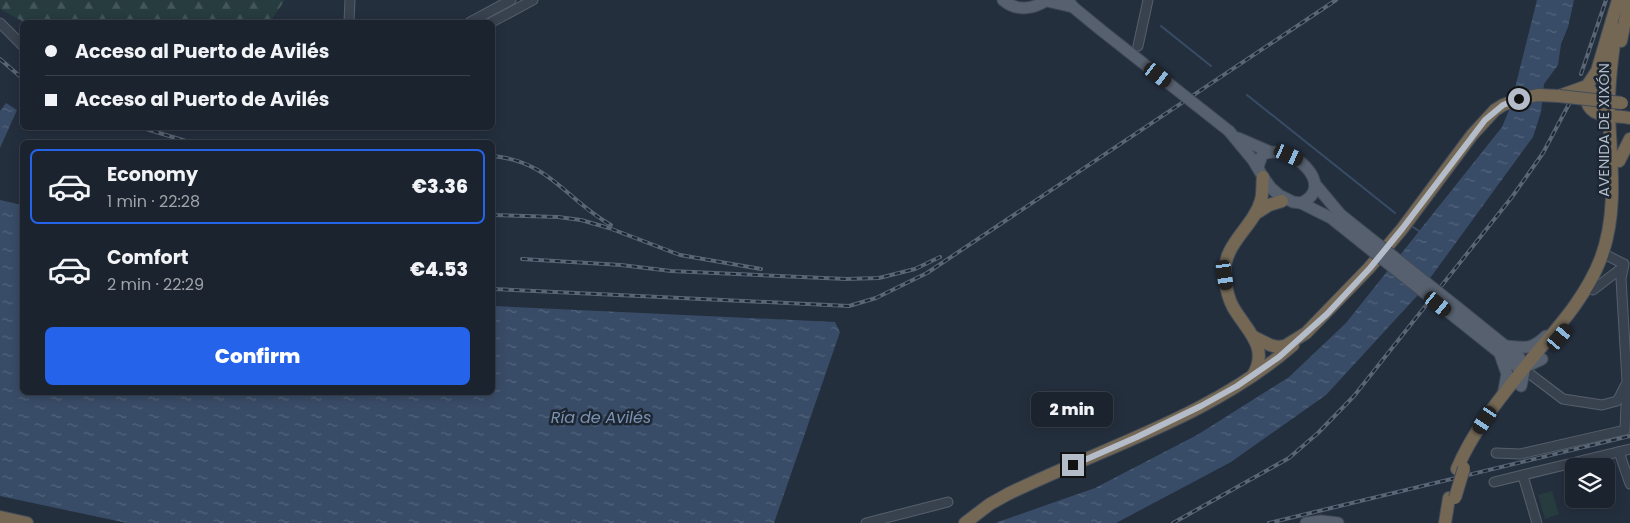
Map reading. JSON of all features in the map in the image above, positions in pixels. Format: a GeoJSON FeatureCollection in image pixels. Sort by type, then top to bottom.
{"type":"FeatureCollection","features":[{"type":"Feature","properties":{"kind":"highway"},"geometry":{"type":"LineString","coordinates":[[1624,1],[1630,44]]}},
{"type":"Feature","properties":{"kind":"highway"},"geometry":{"type":"LineString","coordinates":[[1559,96],[1587,86],[1594,78],[1624,1]]}},
{"type":"Feature","properties":{"kind":"highway","name":"AVENIDA DE XIXÓN"},"geometry":{"type":"LineString","coordinates":[[1612,229],[1619,116],[1609,97],[1613,47],[1624,1]]}},
{"type":"Feature","properties":{"kind":"highway","name":"AVENIDA DE XIXÓN"},"geometry":{"type":"LineString","coordinates":[[1612,229],[1620,195],[1617,70],[1624,1]]}},
{"type":"Feature","properties":{"kind":"highway"},"geometry":{"type":"LineString","coordinates":[[1613,47],[1602,76],[1590,91],[1587,102],[1593,112],[1619,116]]}},
{"type":"Feature","properties":{"kind":"highway"},"geometry":{"type":"LineString","coordinates":[[1137,437],[1152,433],[1232,396],[1265,377],[1301,348],[1325,324],[1402,229],[1485,120],[1503,105],[1538,95],[1627,104]]}},
{"type":"Feature","properties":{"kind":"highway"},"geometry":{"type":"LineString","coordinates":[[1619,162],[1630,139]]}},
{"type":"Feature","properties":{"kind":"highway"},"geometry":{"type":"LineString","coordinates":[[1260,172],[1262,200],[1253,216],[1236,238],[1227,257],[1225,275],[1227,291],[1232,306],[1274,361]]}},
{"type":"Feature","properties":{"kind":"highway"},"geometry":{"type":"LineString","coordinates":[[1253,216],[1269,205],[1282,200]]}},
{"type":"Feature","properties":{"kind":"highway"},"geometry":{"type":"LineString","coordinates":[[1446,522],[1471,441],[1503,395],[1542,359],[1569,326],[1608,256],[1612,229]]}},
{"type":"Feature","properties":{"kind":"highway"},"geometry":{"type":"LineString","coordinates":[[1461,469],[1490,423],[1521,386],[1528,371],[1563,322],[1588,292],[1612,229]]}},
{"type":"Feature","properties":{"kind":"highway"},"geometry":{"type":"LineString","coordinates":[[965,523],[990,504],[1008,494],[1137,437],[1201,406],[1253,375],[1274,361],[1306,333],[1370,268]]}},
{"type":"Feature","properties":{"kind":"highway"},"geometry":{"type":"LineString","coordinates":[[1232,396],[1270,367],[1274,361],[1280,360],[1325,324]]}},
{"type":"Feature","properties":{"kind":"highway"},"geometry":{"type":"LineString","coordinates":[[1264,349],[1285,346],[1306,333]]}},
{"type":"Feature","properties":{"kind":"highway"},"geometry":{"type":"LineString","coordinates":[[1253,375],[1264,349]]}},
{"type":"Feature","properties":{"kind":"highway"},"geometry":{"type":"LineString","coordinates":[[0,517],[27,523]]}},
{"type":"Feature","properties":{"kind":"main road"},"geometry":{"type":"LineString","coordinates":[[1003,0],[1016,7],[1026,8],[1037,6],[1047,0],[1071,4],[1101,30],[1233,134],[1268,151],[1279,152],[1300,160],[1311,172],[1315,184],[1363,238]]}},
{"type":"Feature","properties":{"kind":"main road"},"geometry":{"type":"LineString","coordinates":[[1233,134],[1279,195],[1293,202],[1301,203],[1331,218],[1363,238],[1503,350],[1516,366],[1528,371]]}},
{"type":"Feature","properties":{"kind":"main road"},"geometry":{"type":"LineString","coordinates":[[1260,172],[1262,155],[1268,151]]}},
{"type":"Feature","properties":{"kind":"main road"},"geometry":{"type":"LineString","coordinates":[[1301,203],[1310,198],[1315,184]]}},
{"type":"Feature","properties":{"kind":"main road"},"geometry":{"type":"LineString","coordinates":[[1503,350],[1527,348],[1537,345],[1572,304],[1588,292]]}},
{"type":"Feature","properties":{"kind":"main road"},"geometry":{"type":"LineString","coordinates":[[1503,350],[1507,374],[1503,395]]}},
{"type":"Feature","properties":{"kind":"main road"},"geometry":{"type":"LineString","coordinates":[[1306,523],[1321,521],[1338,523]]}},
{"type":"Feature","properties":{"kind":"street"},"geometry":{"type":"LineString","coordinates":[[349,20],[350,0]]}},
{"type":"Feature","properties":{"kind":"street"},"geometry":{"type":"LineString","coordinates":[[474,20],[511,0]]}},
{"type":"Feature","properties":{"kind":"street"},"geometry":{"type":"LineString","coordinates":[[495,20],[534,0]]}},
{"type":"Feature","properties":{"kind":"street"},"geometry":{"type":"LineString","coordinates":[[1138,46],[1148,0]]}},
{"type":"Feature","properties":{"kind":"street"},"geometry":{"type":"LineString","coordinates":[[0,23],[20,43]]}},
{"type":"Feature","properties":{"kind":"street"},"geometry":{"type":"LineString","coordinates":[[1496,453],[1520,454],[1625,430],[1627,381],[1621,279],[1624,264],[1608,256]]}},
{"type":"Feature","properties":{"kind":"street"},"geometry":{"type":"LineString","coordinates":[[1588,292],[1623,267]]}},
{"type":"Feature","properties":{"kind":"street"},"geometry":{"type":"LineString","coordinates":[[1588,292],[1601,285],[1610,284],[1622,292]]}},
{"type":"Feature","properties":{"kind":"street"},"geometry":{"type":"LineString","coordinates":[[1528,371],[1563,399],[1602,405],[1617,400],[1627,381]]}},
{"type":"Feature","properties":{"kind":"street"},"geometry":{"type":"LineString","coordinates":[[1617,400],[1621,402],[1626,411]]}},
{"type":"Feature","properties":{"kind":"street"},"geometry":{"type":"LineString","coordinates":[[1494,482],[1630,449]]}},
{"type":"Feature","properties":{"kind":"street"},"geometry":{"type":"LineString","coordinates":[[1619,452],[1630,484]]}},
{"type":"Feature","properties":{"kind":"street"},"geometry":{"type":"LineString","coordinates":[[1523,476],[1537,523]]}},
{"type":"Feature","properties":{"kind":"street"},"geometry":{"type":"LineString","coordinates":[[866,523],[948,502]]}},
{"type":"Feature","properties":{"kind":"green space"},"geometry":{"type":"Polygon","coordinates":[[[0,0],[285,0],[271,20],[20,20],[0,9],[0,0]]]}},
{"type":"Feature","properties":{"kind":"green space"},"geometry":{"type":"Polygon","coordinates":[[[1552,491],[1559,514],[1545,519],[1538,495],[1552,491]]]}},
{"type":"Feature","properties":{"kind":"water"},"geometry":{"type":"Polygon","coordinates":[[[1537,0],[1574,0],[1568,27],[1561,44],[1558,65],[1544,84],[1541,112],[1533,137],[1417,296],[1326,395],[1231,462],[1116,523],[995,523],[1095,488],[1197,435],[1289,377],[1346,323],[1502,127],[1510,108],[1537,0]]]}},
{"type":"Feature","properties":{"kind":"water"},"geometry":{"type":"Polygon","coordinates":[[[6,103],[17,110],[0,148],[0,111],[6,103]]]}},
{"type":"Feature","properties":{"kind":"water","name":"Ría de Avilés"},"geometry":{"type":"Polygon","coordinates":[[[0,200],[20,205],[20,395],[495,395],[495,306],[835,322],[840,332],[774,523],[127,523],[0,496],[0,200]]]}},
{"type":"Feature","properties":{"kind":"waterway"},"geometry":{"type":"LineString","coordinates":[[1161,26],[1211,66]]}},
{"type":"Feature","properties":{"kind":"waterway"},"geometry":{"type":"LineString","coordinates":[[1247,95],[1395,213]]}},
{"type":"Feature","properties":{"kind":"waterway"},"geometry":{"type":"LineString","coordinates":[[1413,227],[1419,231]]}},
{"type":"Feature","properties":{"kind":"railway"},"geometry":{"type":"LineString","coordinates":[[495,289],[849,306],[876,298],[927,273],[1336,0]]}},
{"type":"Feature","properties":{"kind":"railway"},"geometry":{"type":"LineString","coordinates":[[1581,74],[1606,0]]}},
{"type":"Feature","properties":{"kind":"railway"},"geometry":{"type":"LineString","coordinates":[[0,59],[20,76]]}},
{"type":"Feature","properties":{"kind":"railway"},"geometry":{"type":"LineString","coordinates":[[1173,523],[1289,458],[1318,433],[1354,396],[1512,197],[1543,153],[1569,104]]}},
{"type":"Feature","properties":{"kind":"railway"},"geometry":{"type":"LineString","coordinates":[[150,130],[182,140]]}},
{"type":"Feature","properties":{"kind":"railway"},"geometry":{"type":"LineString","coordinates":[[495,156],[512,159],[529,165],[543,173],[595,215],[611,225]]}},
{"type":"Feature","properties":{"kind":"railway"},"geometry":{"type":"LineString","coordinates":[[495,215],[558,217],[581,220],[609,228],[680,255],[761,269]]}},
{"type":"Feature","properties":{"kind":"railway"},"geometry":{"type":"LineString","coordinates":[[522,259],[621,265],[671,271],[846,279],[879,278],[915,269],[940,257]]}},
{"type":"Feature","properties":{"kind":"railway"},"geometry":{"type":"LineString","coordinates":[[1269,523],[1630,436]]}},
{"type":"Feature","properties":{"kind":"route"},"geometry":{"type":"LineString","coordinates":[[1073,465],[1201,406],[1237,386],[1279,357],[1327,314],[1370,268],[1485,120],[1503,105],[1519,99]]}}]}
